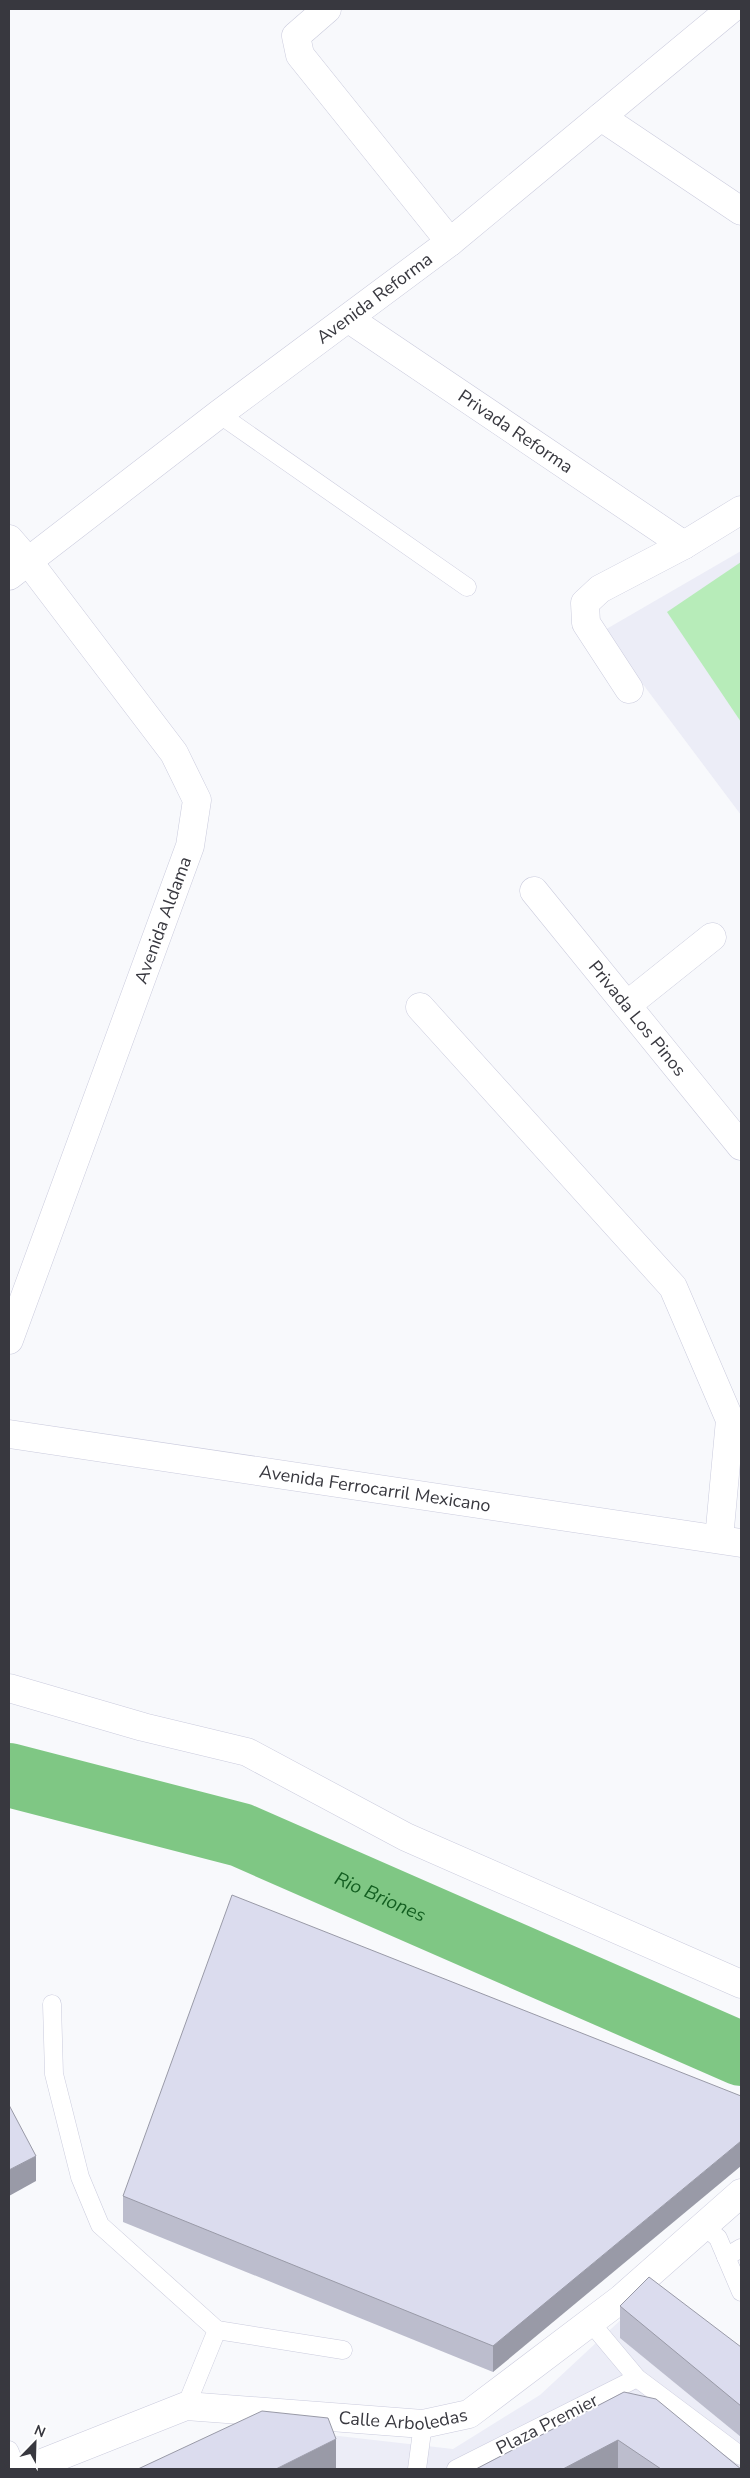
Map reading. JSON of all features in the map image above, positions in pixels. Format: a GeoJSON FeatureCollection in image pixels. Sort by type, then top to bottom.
{"type":"FeatureCollection","features":[{"type":"Feature","properties":{"kind":"street"},"geometry":{"type":"LineString","coordinates":[[327,9],[296,36],[300,55],[450,242]]}},
{"type":"Feature","properties":{"kind":"street","name":"Avenida Reforma"},"geometry":{"type":"LineString","coordinates":[[18,569],[219,414],[450,242],[730,9]]}},
{"type":"Feature","properties":{"kind":"street"},"geometry":{"type":"LineString","coordinates":[[601,117],[741,211]]}},
{"type":"Feature","properties":{"kind":"street","name":"Privada Reforma"},"geometry":{"type":"LineString","coordinates":[[349,319],[684,545]]}},
{"type":"Feature","properties":{"kind":"street"},"geometry":{"type":"LineString","coordinates":[[629,688],[586,622],[585,603],[600,589],[684,545],[741,510]]}},
{"type":"Feature","properties":{"kind":"street","name":"Avenida Aldama"},"geometry":{"type":"LineString","coordinates":[[9,539],[18,569],[174,753],[197,800],[190,846],[9,1340]]}},
{"type":"Feature","properties":{"kind":"street","name":"Privada Los Pinos"},"geometry":{"type":"LineString","coordinates":[[534,891],[741,1146]]}},
{"type":"Feature","properties":{"kind":"street"},"geometry":{"type":"LineString","coordinates":[[627,1005],[712,937]]}},
{"type":"Feature","properties":{"kind":"street"},"geometry":{"type":"LineString","coordinates":[[420,1007],[673,1287],[730,1420],[730,1541]]}},
{"type":"Feature","properties":{"kind":"street","name":"Avenida Ferrocarril Mexicano"},"geometry":{"type":"LineString","coordinates":[[9,1434],[730,1541]]}},
{"type":"Feature","properties":{"kind":"street"},"geometry":{"type":"LineString","coordinates":[[9,1688],[143,1727],[247,1752],[406,1837],[741,1984]]}},
{"type":"Feature","properties":{"kind":"street","name":"Calle Arboledas"},"geometry":{"type":"LineString","coordinates":[[27,2469],[186,2406],[423,2424],[469,2414],[591,2323],[741,2193]]}},
{"type":"Feature","properties":{"kind":"lane"},"geometry":{"type":"LineString","coordinates":[[219,414],[467,587]]}},
{"type":"Feature","properties":{"kind":"lane"},"geometry":{"type":"LineString","coordinates":[[52,2004],[54,2074],[80,2177],[100,2225],[217,2330],[343,2350]]}},
{"type":"Feature","properties":{"kind":"lane"},"geometry":{"type":"LineString","coordinates":[[704,2226],[733,2252],[741,2292]]}},
{"type":"Feature","properties":{"kind":"lane"},"geometry":{"type":"LineString","coordinates":[[591,2323],[637,2378],[741,2456]]}},
{"type":"Feature","properties":{"kind":"lane"},"geometry":{"type":"LineString","coordinates":[[186,2406],[217,2330]]}},
{"type":"Feature","properties":{"kind":"lane","name":"Plaza Premier"},"geometry":{"type":"LineString","coordinates":[[456,2469],[637,2378]]}},
{"type":"Feature","properties":{"kind":"lane"},"geometry":{"type":"LineString","coordinates":[[417,2469],[423,2424]]}},
{"type":"Feature","properties":{"kind":"lane"},"geometry":{"type":"LineString","coordinates":[[9,2450],[17,2469]]}},
{"type":"Feature","properties":{"kind":"shaded area"},"geometry":{"type":"Polygon","coordinates":[[[741,551],[741,815],[603,631],[741,551]]]}},
{"type":"Feature","properties":{"kind":"shaded area"},"geometry":{"type":"Polygon","coordinates":[[[640,2302],[741,2378],[741,2469],[164,2469],[330,2435],[453,2449],[540,2395],[640,2302]]]}},
{"type":"Feature","properties":{"kind":"green space"},"geometry":{"type":"Polygon","coordinates":[[[741,562],[741,722],[667,612],[741,562]]]}},
{"type":"Feature","properties":{"kind":"building"},"geometry":{"type":"Polygon","coordinates":[[[232,1895],[741,2096],[741,2141],[493,2346],[123,2196],[232,1895]]]}},
{"type":"Feature","properties":{"kind":"building"},"geometry":{"type":"Polygon","coordinates":[[[9,2105],[36,2156],[9,2170],[9,2105]]]}},
{"type":"Feature","properties":{"kind":"building"},"geometry":{"type":"Polygon","coordinates":[[[649,2277],[741,2347],[741,2406],[620,2306],[649,2277]]]}},
{"type":"Feature","properties":{"kind":"building"},"geometry":{"type":"Polygon","coordinates":[[[624,2392],[656,2399],[741,2469],[661,2469],[618,2440],[563,2469],[476,2469],[624,2392]]]}},
{"type":"Feature","properties":{"kind":"building"},"geometry":{"type":"Polygon","coordinates":[[[262,2411],[328,2418],[336,2439],[276,2469],[138,2469],[262,2411]]]}},
{"type":"Feature","properties":{"kind":"waterway","name":"Rio Briones"},"geometry":{"type":"LineString","coordinates":[[9,1775],[241,1835],[741,2054]]}}]}
